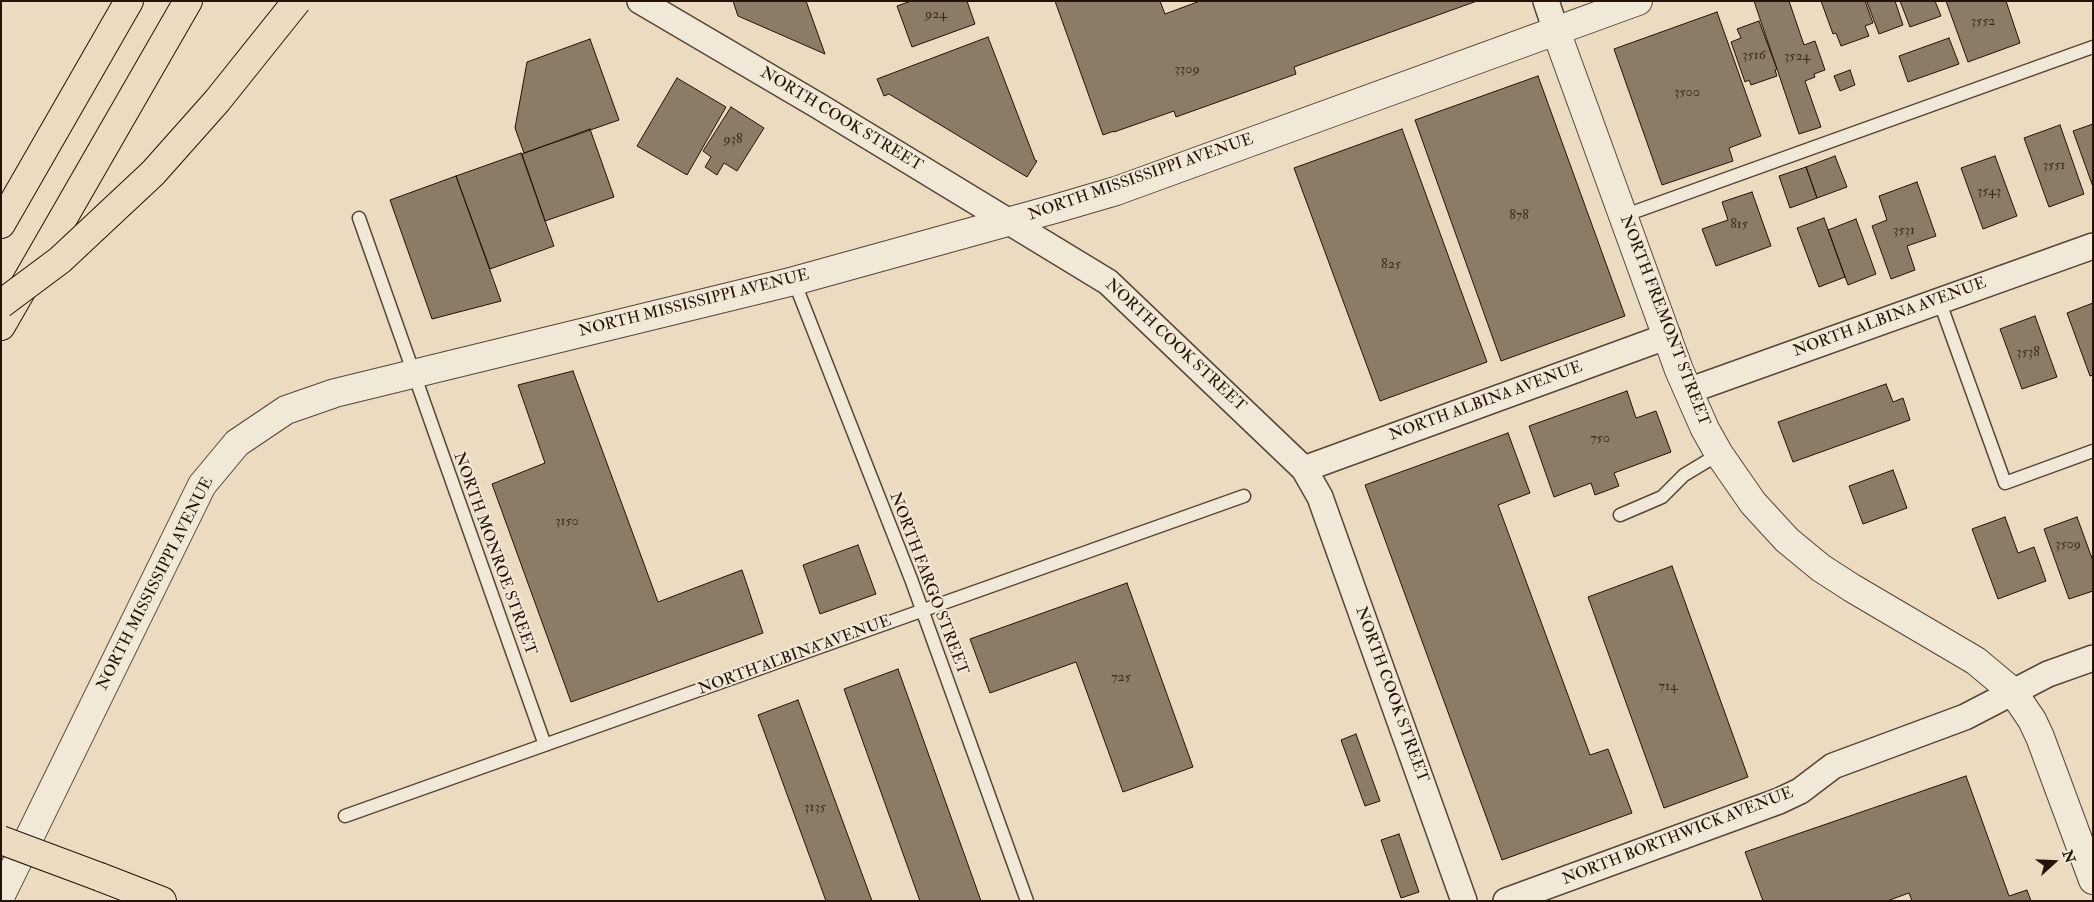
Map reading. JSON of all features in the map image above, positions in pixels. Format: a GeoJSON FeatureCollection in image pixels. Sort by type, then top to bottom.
{"type":"FeatureCollection","features":[{"type":"Feature","properties":{"kind":"highway"},"geometry":{"type":"LineString","coordinates":[[1,224],[128,1]]}},
{"type":"Feature","properties":{"kind":"highway"},"geometry":{"type":"LineString","coordinates":[[1,326],[188,1]]}},
{"type":"Feature","properties":{"kind":"highway"},"geometry":{"type":"LineString","coordinates":[[1,304],[60,260],[153,173],[217,100],[297,1]]}},
{"type":"Feature","properties":{"kind":"highway"},"geometry":{"type":"LineString","coordinates":[[1,840],[162,901]]}},
{"type":"Feature","properties":{"kind":"street","name":"NORTH COOK STREET"},"geometry":{"type":"LineString","coordinates":[[640,1],[818,105],[1108,282],[1304,469],[1320,497],[1464,901]]}},
{"type":"Feature","properties":{"kind":"street","name":"NORTH FREMONT STREET"},"geometry":{"type":"LineString","coordinates":[[1546,1],[1688,391],[1705,429],[1719,454],[1752,503],[1787,540],[1821,568],[1976,661],[2013,692],[2032,720],[2040,737],[2092,876]]}},
{"type":"Feature","properties":{"kind":"street","name":"NORTH MISSISSIPPI AVENUE"},"geometry":{"type":"LineString","coordinates":[[1,895],[202,485],[220,461],[237,443],[286,410],[335,393],[794,281],[1010,223],[1116,191],[1638,1]]}},
{"type":"Feature","properties":{"kind":"street","name":"NORTH ALBINA AVENUE"},"geometry":{"type":"LineString","coordinates":[[1688,391],[2093,246]]}},
{"type":"Feature","properties":{"kind":"street","name":"NORTH ALBINA AVENUE"},"geometry":{"type":"LineString","coordinates":[[1304,469],[1668,336]]}},
{"type":"Feature","properties":{"kind":"street","name":"NORTH BORTHWICK AVENUE"},"geometry":{"type":"LineString","coordinates":[[1506,901],[1779,801],[1800,791],[1833,766],[1965,717],[2048,674],[2093,658]]}},
{"type":"Feature","properties":{"kind":"lane"},"geometry":{"type":"LineString","coordinates":[[1623,216],[2093,47]]}},
{"type":"Feature","properties":{"kind":"lane","name":"NORTH MONROE STREET"},"geometry":{"type":"LineString","coordinates":[[359,218],[412,374],[545,745]]}},
{"type":"Feature","properties":{"kind":"lane","name":"NORTH FARGO STREET"},"geometry":{"type":"LineString","coordinates":[[794,281],[922,611],[1026,901]]}},
{"type":"Feature","properties":{"kind":"lane"},"geometry":{"type":"LineString","coordinates":[[1939,300],[2005,483],[2093,451]]}},
{"type":"Feature","properties":{"kind":"lane"},"geometry":{"type":"LineString","coordinates":[[1620,515],[1662,497],[1684,475],[1719,454]]}},
{"type":"Feature","properties":{"kind":"lane","name":"NORTH ALBINA AVENUE"},"geometry":{"type":"LineString","coordinates":[[346,816],[1244,496]]}},
{"type":"Feature","properties":{"kind":"building"},"geometry":{"type":"Polygon","coordinates":[[[733,1],[806,1],[825,54],[738,16],[733,1]]]}},
{"type":"Feature","properties":{"kind":"building"},"geometry":{"type":"Polygon","coordinates":[[[911,1],[967,1],[975,24],[912,47],[897,6],[911,1]]]}},
{"type":"Feature","properties":{"kind":"building"},"geometry":{"type":"Polygon","coordinates":[[[1055,1],[1160,1],[1165,14],[1200,1],[1477,1],[1294,67],[1296,74],[1176,117],[1174,111],[1103,135],[1055,1]]]}},
{"type":"Feature","properties":{"kind":"building"},"geometry":{"type":"Polygon","coordinates":[[[1754,1],[1789,1],[1804,45],[1815,41],[1825,70],[1814,74],[1815,77],[1805,81],[1821,127],[1799,134],[1754,1]]]}},
{"type":"Feature","properties":{"kind":"building"},"geometry":{"type":"Polygon","coordinates":[[[1821,1],[1865,1],[1873,23],[1865,26],[1869,36],[1841,46],[1836,33],[1833,34],[1821,1]]]}},
{"type":"Feature","properties":{"kind":"building"},"geometry":{"type":"Polygon","coordinates":[[[1895,1],[1903,25],[1879,34],[1867,2],[1895,1]]]}},
{"type":"Feature","properties":{"kind":"building"},"geometry":{"type":"Polygon","coordinates":[[[1900,1],[1935,1],[1941,16],[1910,27],[1900,1]]]}},
{"type":"Feature","properties":{"kind":"building"},"geometry":{"type":"Polygon","coordinates":[[[1946,1],[2006,1],[2020,43],[1968,62],[1946,1]]]}},
{"type":"Feature","properties":{"kind":"building"},"geometry":{"type":"Polygon","coordinates":[[[1717,12],[1761,136],[1729,148],[1733,161],[1662,185],[1614,49],[1717,12]]]}},
{"type":"Feature","properties":{"kind":"building"},"geometry":{"type":"Polygon","coordinates":[[[1759,21],[1777,69],[1775,70],[1777,76],[1751,85],[1749,80],[1745,82],[1731,42],[1741,38],[1737,29],[1759,21]]]}},
{"type":"Feature","properties":{"kind":"building"},"geometry":{"type":"Polygon","coordinates":[[[988,37],[1037,161],[1027,177],[889,94],[884,96],[877,79],[988,37]]]}},
{"type":"Feature","properties":{"kind":"building"},"geometry":{"type":"Polygon","coordinates":[[[1949,38],[1959,64],[1908,82],[1899,56],[1949,38]]]}},
{"type":"Feature","properties":{"kind":"building"},"geometry":{"type":"Polygon","coordinates":[[[590,39],[619,120],[524,153],[515,128],[527,62],[590,39]]]}},
{"type":"Feature","properties":{"kind":"building"},"geometry":{"type":"Polygon","coordinates":[[[1850,70],[1855,85],[1840,91],[1834,76],[1850,70]]]}},
{"type":"Feature","properties":{"kind":"building"},"geometry":{"type":"Polygon","coordinates":[[[1538,76],[1625,316],[1501,361],[1415,120],[1538,76]]]}},
{"type":"Feature","properties":{"kind":"building"},"geometry":{"type":"Polygon","coordinates":[[[677,78],[726,107],[687,175],[637,146],[677,78]]]}},
{"type":"Feature","properties":{"kind":"building"},"geometry":{"type":"Polygon","coordinates":[[[731,107],[764,128],[737,171],[724,163],[717,175],[705,167],[711,157],[703,151],[731,107]]]}},
{"type":"Feature","properties":{"kind":"building"},"geometry":{"type":"Polygon","coordinates":[[[2093,124],[2093,187],[2073,131],[2093,124]]]}},
{"type":"Feature","properties":{"kind":"building"},"geometry":{"type":"Polygon","coordinates":[[[2060,125],[2084,194],[2049,207],[2024,138],[2060,125]]]}},
{"type":"Feature","properties":{"kind":"building"},"geometry":{"type":"Polygon","coordinates":[[[590,129],[614,197],[545,221],[522,154],[590,129]]]}},
{"type":"Feature","properties":{"kind":"building"},"geometry":{"type":"Polygon","coordinates":[[[1402,129],[1487,362],[1380,401],[1294,168],[1402,129]]]}},
{"type":"Feature","properties":{"kind":"building"},"geometry":{"type":"Polygon","coordinates":[[[521,153],[554,246],[490,269],[456,176],[521,153]]]}},
{"type":"Feature","properties":{"kind":"building"},"geometry":{"type":"Polygon","coordinates":[[[1835,156],[1847,187],[1817,198],[1806,167],[1835,156]]]}},
{"type":"Feature","properties":{"kind":"building"},"geometry":{"type":"Polygon","coordinates":[[[1995,156],[2017,216],[1983,229],[1961,168],[1995,156]]]}},
{"type":"Feature","properties":{"kind":"building"},"geometry":{"type":"Polygon","coordinates":[[[1806,167],[1817,198],[1790,208],[1779,176],[1806,167]]]}},
{"type":"Feature","properties":{"kind":"building"},"geometry":{"type":"Polygon","coordinates":[[[456,176],[501,301],[432,319],[390,200],[456,176]]]}},
{"type":"Feature","properties":{"kind":"building"},"geometry":{"type":"Polygon","coordinates":[[[1917,182],[1936,236],[1907,246],[1915,270],[1891,279],[1872,226],[1887,220],[1879,196],[1917,182]]]}},
{"type":"Feature","properties":{"kind":"building"},"geometry":{"type":"Polygon","coordinates":[[[1752,192],[1771,246],[1716,266],[1702,229],[1728,220],[1722,202],[1752,192]]]}},
{"type":"Feature","properties":{"kind":"building"},"geometry":{"type":"Polygon","coordinates":[[[1824,218],[1845,277],[1819,287],[1797,228],[1824,218]]]}},
{"type":"Feature","properties":{"kind":"building"},"geometry":{"type":"Polygon","coordinates":[[[1856,219],[1876,274],[1848,285],[1828,230],[1856,219]]]}},
{"type":"Feature","properties":{"kind":"building"},"geometry":{"type":"Polygon","coordinates":[[[2093,303],[2093,375],[2090,376],[2067,313],[2093,303]]]}},
{"type":"Feature","properties":{"kind":"building"},"geometry":{"type":"Polygon","coordinates":[[[2035,316],[2057,377],[2022,389],[2000,329],[2035,316]]]}},
{"type":"Feature","properties":{"kind":"building"},"geometry":{"type":"Polygon","coordinates":[[[573,371],[658,602],[742,570],[763,633],[571,702],[492,484],[545,463],[518,385],[573,371]]]}},
{"type":"Feature","properties":{"kind":"building"},"geometry":{"type":"Polygon","coordinates":[[[1886,384],[1893,402],[1903,398],[1910,420],[1793,462],[1778,422],[1886,384]]]}},
{"type":"Feature","properties":{"kind":"building"},"geometry":{"type":"Polygon","coordinates":[[[1627,391],[1636,418],[1656,411],[1671,452],[1614,473],[1619,486],[1595,495],[1591,483],[1554,497],[1529,426],[1627,391]]]}},
{"type":"Feature","properties":{"kind":"building"},"geometry":{"type":"Polygon","coordinates":[[[1508,433],[1530,493],[1498,505],[1590,755],[1608,749],[1632,813],[1502,860],[1365,485],[1508,433]]]}},
{"type":"Feature","properties":{"kind":"building"},"geometry":{"type":"Polygon","coordinates":[[[1893,470],[1907,508],[1863,524],[1849,486],[1893,470]]]}},
{"type":"Feature","properties":{"kind":"building"},"geometry":{"type":"Polygon","coordinates":[[[2005,517],[2018,553],[2034,547],[2046,581],[1998,599],[1972,529],[2005,517]]]}},
{"type":"Feature","properties":{"kind":"building"},"geometry":{"type":"Polygon","coordinates":[[[2077,517],[2093,561],[2093,591],[2069,599],[2044,529],[2077,517]]]}},
{"type":"Feature","properties":{"kind":"building"},"geometry":{"type":"Polygon","coordinates":[[[858,545],[876,594],[820,614],[803,565],[858,545]]]}},
{"type":"Feature","properties":{"kind":"building"},"geometry":{"type":"Polygon","coordinates":[[[1672,566],[1748,777],[1664,808],[1588,597],[1672,566]]]}},
{"type":"Feature","properties":{"kind":"building"},"geometry":{"type":"Polygon","coordinates":[[[1127,583],[1193,767],[1123,792],[1076,662],[990,693],[970,639],[1127,583]]]}},
{"type":"Feature","properties":{"kind":"building"},"geometry":{"type":"Polygon","coordinates":[[[898,669],[981,901],[920,901],[844,689],[898,669]]]}},
{"type":"Feature","properties":{"kind":"building"},"geometry":{"type":"Polygon","coordinates":[[[798,700],[872,901],[826,901],[758,715],[798,700]]]}},
{"type":"Feature","properties":{"kind":"building"},"geometry":{"type":"Polygon","coordinates":[[[1356,734],[1380,801],[1365,806],[1341,740],[1356,734]]]}},
{"type":"Feature","properties":{"kind":"building"},"geometry":{"type":"Polygon","coordinates":[[[1966,776],[2009,896],[2027,890],[2031,901],[1912,901],[1909,893],[1887,901],[1763,901],[1745,852],[1966,776]]]}},
{"type":"Feature","properties":{"kind":"building"},"geometry":{"type":"Polygon","coordinates":[[[1399,834],[1419,892],[1401,898],[1381,840],[1399,834]]]}}]}
